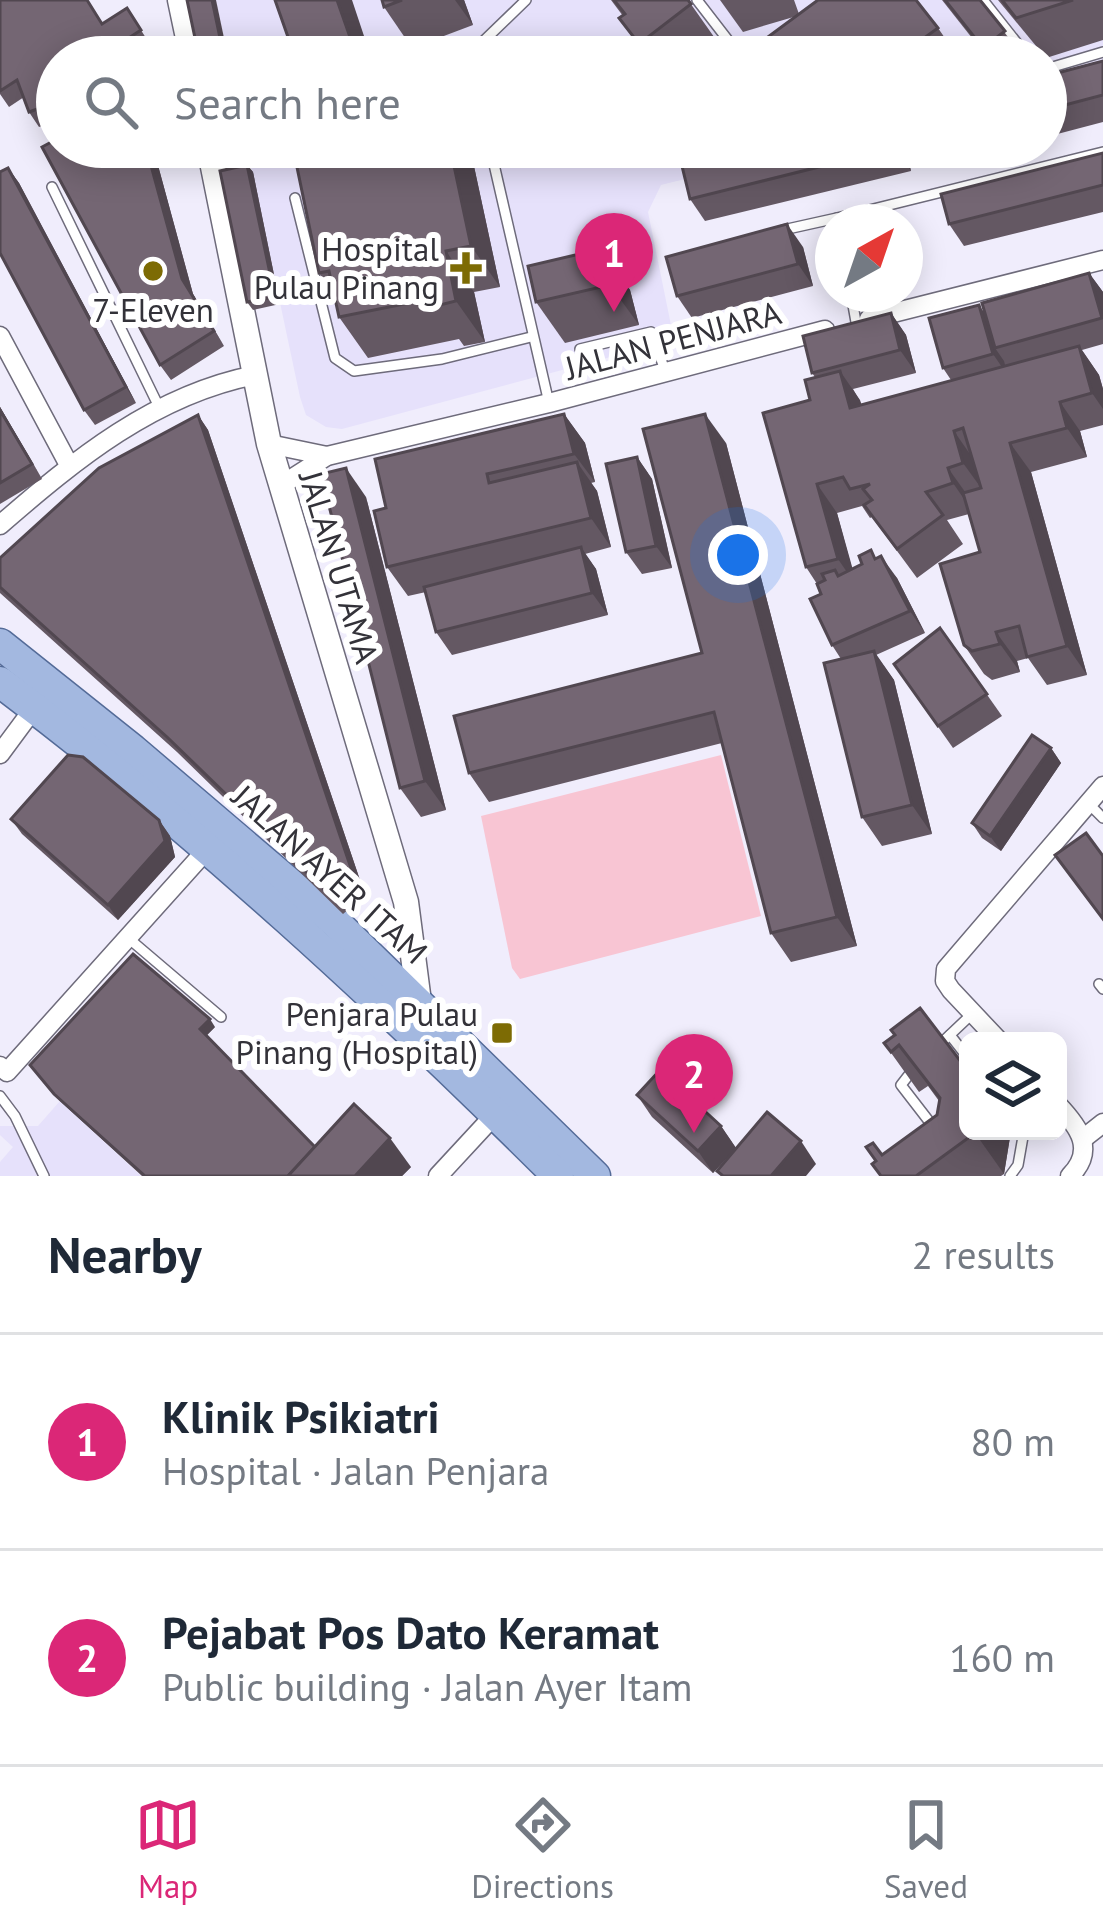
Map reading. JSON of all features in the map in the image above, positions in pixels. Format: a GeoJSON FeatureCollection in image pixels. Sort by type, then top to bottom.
{"type":"FeatureCollection","features":[{"type":"Feature","properties":{"kind":"main road","name":"JALAN AYER ITAM"},"geometry":{"type":"LineString","coordinates":[[0,644],[217,837],[419,1002],[558,1176]]}},
{"type":"Feature","properties":{"kind":"main road","name":"JALAN AYER ITAM"},"geometry":{"type":"LineString","coordinates":[[0,682],[217,837],[354,977],[595,1176]]}},
{"type":"Feature","properties":{"kind":"street"},"geometry":{"type":"LineString","coordinates":[[180,0],[188,36]]}},
{"type":"Feature","properties":{"kind":"street","name":"JALAN UTAMA"},"geometry":{"type":"LineString","coordinates":[[214,168],[268,444],[406,902],[419,1002]]}},
{"type":"Feature","properties":{"kind":"street","name":"JALAN PENJARA"},"geometry":{"type":"LineString","coordinates":[[280,486],[327,456],[549,404],[1103,260]]}},
{"type":"Feature","properties":{"kind":"street"},"geometry":{"type":"LineString","coordinates":[[0,336],[69,464]]}},
{"type":"Feature","properties":{"kind":"street"},"geometry":{"type":"LineString","coordinates":[[0,525],[69,464],[159,407],[222,381],[255,375]]}},
{"type":"Feature","properties":{"kind":"street","name":"JALAN PENJARA"},"geometry":{"type":"LineString","coordinates":[[268,444],[327,456]]}},
{"type":"Feature","properties":{"kind":"street"},"geometry":{"type":"LineString","coordinates":[[0,754],[6,733],[34,708]]}},
{"type":"Feature","properties":{"kind":"street"},"geometry":{"type":"LineString","coordinates":[[991,1032],[945,981],[946,969],[1103,786]]}},
{"type":"Feature","properties":{"kind":"street"},"geometry":{"type":"LineString","coordinates":[[2,1081],[217,837]]}},
{"type":"Feature","properties":{"kind":"street"},"geometry":{"type":"LineString","coordinates":[[438,1176],[504,1104]]}},
{"type":"Feature","properties":{"kind":"street"},"geometry":{"type":"LineString","coordinates":[[1067,1116],[1084,1138],[1084,1157],[1070,1176]]}},
{"type":"Feature","properties":{"kind":"street"},"geometry":{"type":"LineString","coordinates":[[1084,1138],[1103,1124]]}},
{"type":"Feature","properties":{"kind":"lane"},"geometry":{"type":"LineString","coordinates":[[489,36],[526,0]]}},
{"type":"Feature","properties":{"kind":"lane"},"geometry":{"type":"LineString","coordinates":[[697,0],[725,36]]}},
{"type":"Feature","properties":{"kind":"lane"},"geometry":{"type":"LineString","coordinates":[[983,0],[1011,36]]}},
{"type":"Feature","properties":{"kind":"lane"},"geometry":{"type":"LineString","coordinates":[[1067,63],[1103,52]]}},
{"type":"Feature","properties":{"kind":"lane"},"geometry":{"type":"LineString","coordinates":[[1067,161],[1103,152]]}},
{"type":"Feature","properties":{"kind":"lane"},"geometry":{"type":"LineString","coordinates":[[495,168],[549,404]]}},
{"type":"Feature","properties":{"kind":"lane"},"geometry":{"type":"LineString","coordinates":[[900,204],[1040,168]]}},
{"type":"Feature","properties":{"kind":"lane"},"geometry":{"type":"LineString","coordinates":[[52,187],[159,407]]}},
{"type":"Feature","properties":{"kind":"lane"},"geometry":{"type":"LineString","coordinates":[[295,197],[335,358],[342,365],[354,370],[442,358],[531,338]]}},
{"type":"Feature","properties":{"kind":"lane"},"geometry":{"type":"LineString","coordinates":[[773,232],[815,224]]}},
{"type":"Feature","properties":{"kind":"lane"},"geometry":{"type":"LineString","coordinates":[[854,312],[856,322]]}},
{"type":"Feature","properties":{"kind":"lane"},"geometry":{"type":"LineString","coordinates":[[580,349],[651,332],[666,373]]}},
{"type":"Feature","properties":{"kind":"lane"},"geometry":{"type":"LineString","coordinates":[[1088,803],[1103,818]]}},
{"type":"Feature","properties":{"kind":"lane"},"geometry":{"type":"LineString","coordinates":[[128,938],[221,1017]]}},
{"type":"Feature","properties":{"kind":"lane"},"geometry":{"type":"LineString","coordinates":[[934,1143],[935,1130],[901,1084],[973,1013]]}},
{"type":"Feature","properties":{"kind":"lane"},"geometry":{"type":"LineString","coordinates":[[950,1035],[959,1046]]}},
{"type":"Feature","properties":{"kind":"lane"},"geometry":{"type":"LineString","coordinates":[[2,1081],[44,1176]]}},
{"type":"Feature","properties":{"kind":"lane"},"geometry":{"type":"LineString","coordinates":[[1010,1176],[1018,1165],[1022,1140]]}},
{"type":"Feature","properties":{"kind":"shaded area"},"geometry":{"type":"Polygon","coordinates":[[[216,0],[1103,0],[1103,74],[1067,83],[1067,36],[224,36],[216,0]]]}},
{"type":"Feature","properties":{"kind":"shaded area","name":"Hospital Pulau Pinang"},"geometry":{"type":"Polygon","coordinates":[[[251,168],[729,168],[661,185],[648,212],[674,340],[342,429],[326,427],[306,415],[251,168]]]}},
{"type":"Feature","properties":{"kind":"shaded area"},"geometry":{"type":"Polygon","coordinates":[[[721,755],[761,916],[520,979],[512,968],[481,816],[721,755]]]}},
{"type":"Feature","properties":{"kind":"shaded area"},"geometry":{"type":"Polygon","coordinates":[[[60,1101],[141,1176],[0,1176],[0,1162],[13,1147],[0,1135],[0,1126],[38,1126],[60,1101]]]}},
{"type":"Feature","properties":{"kind":"building"},"geometry":{"type":"Polygon","coordinates":[[[0,0],[87,0],[102,24],[127,8],[141,30],[132,36],[36,36],[36,110],[29,112],[17,80],[0,91],[0,0]]]}},
{"type":"Feature","properties":{"kind":"building"},"geometry":{"type":"Polygon","coordinates":[[[187,0],[212,0],[220,36],[195,36],[187,0]]]}},
{"type":"Feature","properties":{"kind":"building"},"geometry":{"type":"Polygon","coordinates":[[[275,0],[337,0],[350,36],[288,36],[275,0]]]}},
{"type":"Feature","properties":{"kind":"building"},"geometry":{"type":"Polygon","coordinates":[[[614,0],[688,0],[691,4],[649,36],[633,36],[619,18],[625,14],[614,0]]]}},
{"type":"Feature","properties":{"kind":"building"},"geometry":{"type":"Polygon","coordinates":[[[818,0],[916,0],[938,28],[927,36],[769,36],[818,0]]]}},
{"type":"Feature","properties":{"kind":"building"},"geometry":{"type":"Polygon","coordinates":[[[945,0],[980,0],[1005,31],[999,36],[974,36],[945,0]]]}},
{"type":"Feature","properties":{"kind":"building"},"geometry":{"type":"Polygon","coordinates":[[[1002,0],[1073,0],[1016,18],[1002,0]]]}},
{"type":"Feature","properties":{"kind":"building"},"geometry":{"type":"Polygon","coordinates":[[[1103,61],[1103,95],[1067,104],[1067,70],[1103,61]]]}},
{"type":"Feature","properties":{"kind":"building"},"geometry":{"type":"Polygon","coordinates":[[[1103,153],[1103,185],[949,224],[941,194],[1044,168],[1067,168],[1067,162],[1103,153]]]}},
{"type":"Feature","properties":{"kind":"building"},"geometry":{"type":"Polygon","coordinates":[[[8,168],[126,387],[84,410],[0,253],[0,172],[8,168]]]}},
{"type":"Feature","properties":{"kind":"building"},"geometry":{"type":"Polygon","coordinates":[[[53,168],[152,168],[182,279],[214,331],[160,365],[53,168]]]}},
{"type":"Feature","properties":{"kind":"building"},"geometry":{"type":"Polygon","coordinates":[[[248,168],[275,297],[247,302],[220,171],[248,168]]]}},
{"type":"Feature","properties":{"kind":"building"},"geometry":{"type":"Polygon","coordinates":[[[297,168],[454,168],[471,246],[446,251],[456,301],[436,306],[434,298],[339,317],[329,271],[319,273],[297,168]]]}},
{"type":"Feature","properties":{"kind":"building"},"geometry":{"type":"Polygon","coordinates":[[[682,168],[815,168],[690,199],[682,168]]]}},
{"type":"Feature","properties":{"kind":"building"},"geometry":{"type":"Polygon","coordinates":[[[787,224],[798,264],[677,296],[666,257],[787,224]]]}},
{"type":"Feature","properties":{"kind":"building"},"geometry":{"type":"Polygon","coordinates":[[[601,249],[610,285],[536,302],[528,266],[601,249]]]}},
{"type":"Feature","properties":{"kind":"building"},"geometry":{"type":"Polygon","coordinates":[[[1089,273],[1102,318],[995,348],[982,303],[1089,273]]]}},
{"type":"Feature","properties":{"kind":"building"},"geometry":{"type":"Polygon","coordinates":[[[979,305],[993,354],[943,368],[929,318],[979,305]]]}},
{"type":"Feature","properties":{"kind":"building"},"geometry":{"type":"Polygon","coordinates":[[[891,313],[900,350],[812,373],[803,336],[891,313]]]}},
{"type":"Feature","properties":{"kind":"building"},"geometry":{"type":"Polygon","coordinates":[[[1079,346],[1092,393],[1060,402],[1067,428],[1010,443],[1067,646],[1027,657],[1019,626],[996,632],[1000,644],[972,651],[964,645],[940,564],[980,552],[963,493],[981,488],[963,428],[954,431],[963,463],[948,468],[953,483],[926,492],[943,515],[897,549],[864,505],[872,500],[863,489],[870,484],[850,489],[843,477],[817,484],[838,559],[806,567],[763,413],[810,400],[805,380],[840,371],[850,408],[1079,346]]]}},
{"type":"Feature","properties":{"kind":"building"},"geometry":{"type":"Polygon","coordinates":[[[0,410],[32,464],[0,483],[0,410]]]}},
{"type":"Feature","properties":{"kind":"building"},"geometry":{"type":"Polygon","coordinates":[[[564,414],[574,454],[487,474],[489,483],[577,462],[591,518],[387,567],[374,511],[386,508],[375,459],[564,414]]]}},
{"type":"Feature","properties":{"kind":"building"},"geometry":{"type":"Polygon","coordinates":[[[705,414],[837,917],[771,933],[714,712],[469,773],[454,716],[702,653],[643,429],[705,414]]]}},
{"type":"Feature","properties":{"kind":"building"},"geometry":{"type":"Polygon","coordinates":[[[198,415],[355,880],[333,898],[167,737],[0,587],[0,558],[99,468],[198,415]]]}},
{"type":"Feature","properties":{"kind":"building"},"geometry":{"type":"Polygon","coordinates":[[[637,457],[656,546],[626,552],[606,464],[637,457]]]}},
{"type":"Feature","properties":{"kind":"building"},"geometry":{"type":"Polygon","coordinates":[[[346,468],[425,781],[400,788],[321,474],[346,468]]]}},
{"type":"Feature","properties":{"kind":"building"},"geometry":{"type":"Polygon","coordinates":[[[581,547],[592,593],[436,632],[424,587],[581,547]]]}},
{"type":"Feature","properties":{"kind":"building"},"geometry":{"type":"Polygon","coordinates":[[[871,550],[875,559],[881,556],[910,611],[832,645],[810,599],[821,594],[817,584],[825,580],[822,574],[835,570],[838,576],[862,564],[859,556],[871,550]]]}},
{"type":"Feature","properties":{"kind":"building"},"geometry":{"type":"Polygon","coordinates":[[[940,628],[987,694],[938,726],[894,664],[940,628]]]}},
{"type":"Feature","properties":{"kind":"building"},"geometry":{"type":"Polygon","coordinates":[[[874,651],[912,805],[862,817],[824,663],[874,651]]]}},
{"type":"Feature","properties":{"kind":"building"},"geometry":{"type":"Polygon","coordinates":[[[1032,735],[1051,748],[990,836],[972,823],[1032,735]]]}},
{"type":"Feature","properties":{"kind":"building"},"geometry":{"type":"Polygon","coordinates":[[[68,755],[83,757],[159,820],[165,841],[108,905],[11,819],[68,755]]]}},
{"type":"Feature","properties":{"kind":"building"},"geometry":{"type":"Polygon","coordinates":[[[1086,833],[1103,856],[1103,919],[1055,855],[1086,833]]]}},
{"type":"Feature","properties":{"kind":"building"},"geometry":{"type":"Polygon","coordinates":[[[133,954],[210,1019],[200,1029],[315,1147],[288,1176],[145,1176],[54,1094],[30,1065],[133,954]]]}},
{"type":"Feature","properties":{"kind":"building"},"geometry":{"type":"Polygon","coordinates":[[[920,1008],[959,1059],[959,1140],[965,1140],[916,1176],[881,1176],[866,1147],[873,1143],[882,1155],[937,1115],[940,1098],[899,1045],[891,1052],[884,1043],[895,1035],[891,1030],[920,1008]]]}},
{"type":"Feature","properties":{"kind":"building"},"geometry":{"type":"Polygon","coordinates":[[[660,1070],[721,1126],[698,1151],[637,1095],[660,1070]]]}},
{"type":"Feature","properties":{"kind":"building"},"geometry":{"type":"Polygon","coordinates":[[[354,1104],[390,1138],[355,1176],[288,1176],[354,1104]]]}},
{"type":"Feature","properties":{"kind":"building"},"geometry":{"type":"Polygon","coordinates":[[[767,1112],[801,1141],[771,1176],[723,1176],[717,1171],[767,1112]]]}},
{"type":"Feature","properties":{"kind":"place","name":"Hospital Pulau Pinang"},"geometry":{"type":"Point","coordinates":[466,268]}},
{"type":"Feature","properties":{"kind":"place","name":"7-Eleven"},"geometry":{"type":"Point","coordinates":[153,271]}},
{"type":"Feature","properties":{"kind":"place","name":"Klinik Psikiatri"},"geometry":{"type":"Point","coordinates":[614,312]}},
{"type":"Feature","properties":{"kind":"place","name":"Penjara Pulau Pinang (Hospital)"},"geometry":{"type":"Point","coordinates":[502,1033]}},
{"type":"Feature","properties":{"kind":"place","name":"Pejabat Pos Dato Keramat"},"geometry":{"type":"Point","coordinates":[694,1133]}}]}
